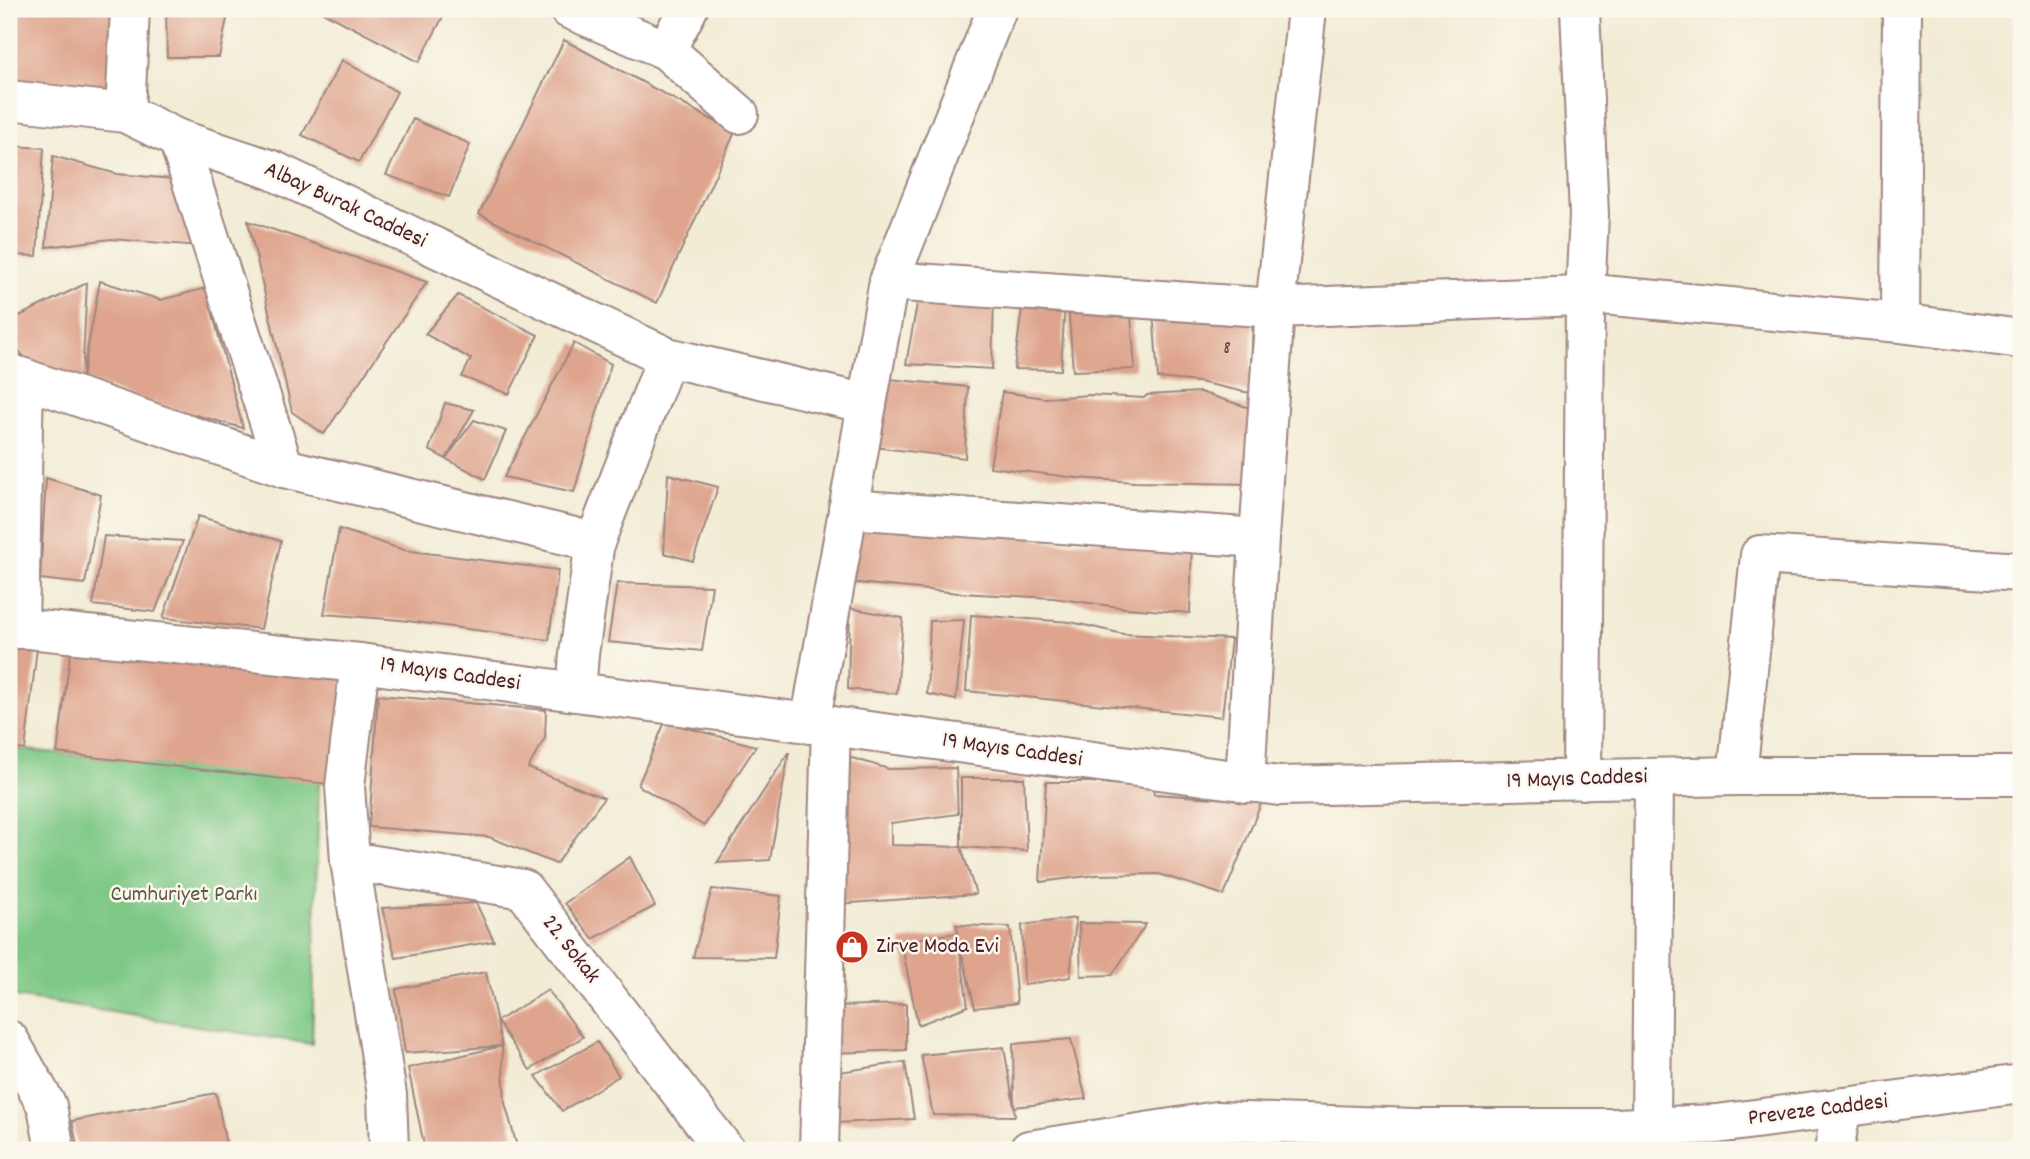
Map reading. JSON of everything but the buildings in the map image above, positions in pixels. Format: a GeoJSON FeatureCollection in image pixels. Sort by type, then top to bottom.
{"type":"FeatureCollection","features":[{"type":"Feature","properties":{"kind":"street"},"geometry":{"type":"LineString","coordinates":[[125,113],[130,9]]}},
{"type":"Feature","properties":{"kind":"street"},"geometry":{"type":"LineString","coordinates":[[569,9],[666,50],[739,114]]}},
{"type":"Feature","properties":{"kind":"street"},"geometry":{"type":"LineString","coordinates":[[666,50],[688,9]]}},
{"type":"Feature","properties":{"kind":"street"},"geometry":{"type":"LineString","coordinates":[[819,1150],[821,725],[848,509],[889,281],[997,9]]}},
{"type":"Feature","properties":{"kind":"street"},"geometry":{"type":"LineString","coordinates":[[1245,783],[1275,308],[1307,9]]}},
{"type":"Feature","properties":{"kind":"street"},"geometry":{"type":"LineString","coordinates":[[1580,9],[1589,215],[1585,296],[1582,780]]}},
{"type":"Feature","properties":{"kind":"street"},"geometry":{"type":"LineString","coordinates":[[1900,323],[1902,9]]}},
{"type":"Feature","properties":{"kind":"street","name":"Albay Burak Caddesi"},"geometry":{"type":"LineString","coordinates":[[9,100],[125,113],[178,139],[271,170],[667,356],[867,404]]}},
{"type":"Feature","properties":{"kind":"street"},"geometry":{"type":"LineString","coordinates":[[178,139],[284,468]]}},
{"type":"Feature","properties":{"kind":"street"},"geometry":{"type":"LineString","coordinates":[[889,281],[1275,308],[1603,295],[1900,323],[2021,338]]}},
{"type":"Feature","properties":{"kind":"street"},"geometry":{"type":"LineString","coordinates":[[576,692],[595,542],[667,356]]}},
{"type":"Feature","properties":{"kind":"street"},"geometry":{"type":"LineString","coordinates":[[14,628],[16,376],[284,468],[595,542]]}},
{"type":"Feature","properties":{"kind":"street"},"geometry":{"type":"LineString","coordinates":[[848,509],[1259,538]]}},
{"type":"Feature","properties":{"kind":"street"},"geometry":{"type":"LineString","coordinates":[[1737,776],[1760,555],[2021,572]]}},
{"type":"Feature","properties":{"kind":"street","name":"19 Mayıs Caddesi"},"geometry":{"type":"LineString","coordinates":[[14,628],[360,663],[1279,786],[1737,776],[2021,776]]}},
{"type":"Feature","properties":{"kind":"street"},"geometry":{"type":"LineString","coordinates":[[360,663],[345,786],[350,861],[387,1095],[389,1150]]}},
{"type":"Feature","properties":{"kind":"street"},"geometry":{"type":"LineString","coordinates":[[1651,1126],[1654,778]]}},
{"type":"Feature","properties":{"kind":"street","name":"22. Sokak"},"geometry":{"type":"LineString","coordinates":[[350,861],[523,889],[724,1150]]}},
{"type":"Feature","properties":{"kind":"street"},"geometry":{"type":"LineString","coordinates":[[9,1040],[47,1105],[55,1150]]}},
{"type":"Feature","properties":{"kind":"street","name":"Preveze Caddesi"},"geometry":{"type":"LineString","coordinates":[[1029,1150],[1217,1121],[1315,1137],[1493,1139],[1651,1126],[1717,1124],[2021,1084]]}},
{"type":"Feature","properties":{"kind":"street"},"geometry":{"type":"LineString","coordinates":[[1834,1150],[1842,1107]]}},
{"type":"Feature","properties":{"kind":"green space","name":"Cumhuriyet Parkı"},"geometry":{"type":"Polygon","coordinates":[[[9,748],[319,781],[312,1044],[9,996],[9,748]]]}},
{"type":"Feature","properties":{"kind":"place","name":"Zirve Moda Evi"},"geometry":{"type":"Point","coordinates":[852,947]}}]}
